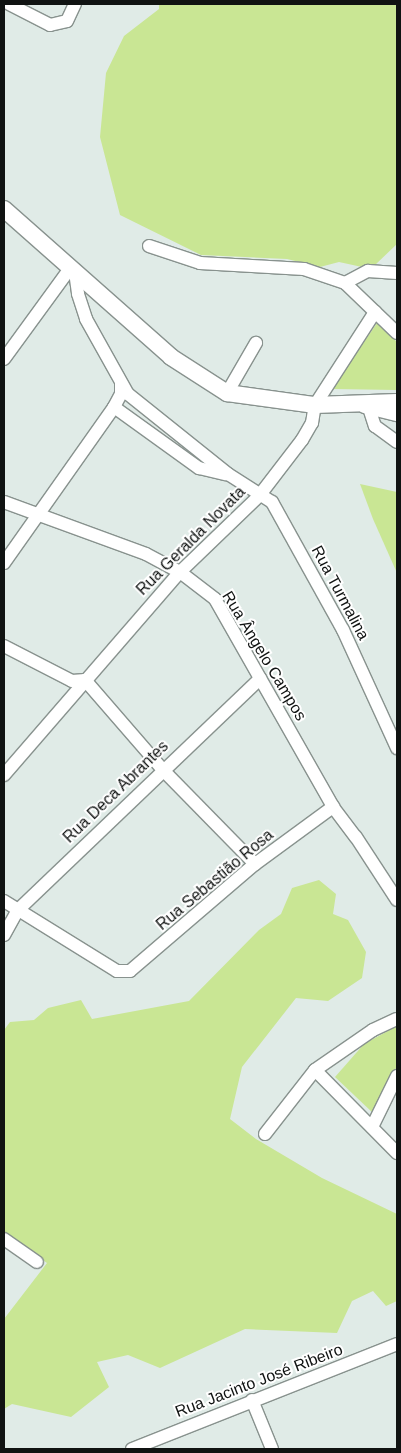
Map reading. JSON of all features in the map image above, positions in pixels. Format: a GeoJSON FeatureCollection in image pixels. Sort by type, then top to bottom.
{"type":"FeatureCollection","features":[{"type":"Feature","properties":{"kind":"main road"},"geometry":{"type":"LineString","coordinates":[[6,216],[73,270],[171,357],[227,393],[316,405],[362,406],[397,402]]}},
{"type":"Feature","properties":{"kind":"street"},"geometry":{"type":"LineString","coordinates":[[9,4],[50,25],[67,21],[75,4]]}},
{"type":"Feature","properties":{"kind":"street"},"geometry":{"type":"LineString","coordinates":[[149,246],[200,263],[288,266],[345,284],[397,333]]}},
{"type":"Feature","properties":{"kind":"street"},"geometry":{"type":"LineString","coordinates":[[4,359],[73,270]]}},
{"type":"Feature","properties":{"kind":"street","name":"Rua Turmalina"},"geometry":{"type":"LineString","coordinates":[[73,270],[86,319],[125,388],[228,474],[259,496],[272,502],[343,630],[397,748]]}},
{"type":"Feature","properties":{"kind":"street"},"geometry":{"type":"LineString","coordinates":[[345,284],[368,271],[397,273]]}},
{"type":"Feature","properties":{"kind":"street","name":"Rua Geralda Novata"},"geometry":{"type":"LineString","coordinates":[[4,775],[180,572],[259,496],[302,440],[312,423],[316,405],[375,312]]}},
{"type":"Feature","properties":{"kind":"street"},"geometry":{"type":"LineString","coordinates":[[227,393],[256,344]]}},
{"type":"Feature","properties":{"kind":"street"},"geometry":{"type":"LineString","coordinates":[[4,564],[114,407],[125,388]]}},
{"type":"Feature","properties":{"kind":"street"},"geometry":{"type":"LineString","coordinates":[[362,406],[397,415]]}},
{"type":"Feature","properties":{"kind":"street"},"geometry":{"type":"LineString","coordinates":[[362,406],[375,426],[397,442]]}},
{"type":"Feature","properties":{"kind":"street","name":"Rua Turmalina"},"geometry":{"type":"LineString","coordinates":[[114,407],[199,468],[228,474]]}},
{"type":"Feature","properties":{"kind":"street","name":"Rua Ângelo Campos"},"geometry":{"type":"LineString","coordinates":[[4,502],[146,554],[180,572],[215,600],[333,808],[356,836],[397,900]]}},
{"type":"Feature","properties":{"kind":"street"},"geometry":{"type":"LineString","coordinates":[[4,646],[72,682],[85,680],[162,769],[256,864]]}},
{"type":"Feature","properties":{"kind":"street","name":"Rua Deca Abrantes"},"geometry":{"type":"LineString","coordinates":[[4,934],[18,910],[162,769],[260,679]]}},
{"type":"Feature","properties":{"kind":"street","name":"Rua Sebastião Rosa"},"geometry":{"type":"LineString","coordinates":[[18,910],[117,971],[135,968],[256,864],[333,808]]}},
{"type":"Feature","properties":{"kind":"street"},"geometry":{"type":"LineString","coordinates":[[4,901],[18,910]]}},
{"type":"Feature","properties":{"kind":"street"},"geometry":{"type":"LineString","coordinates":[[264,1134],[315,1070],[373,1030],[397,1019]]}},
{"type":"Feature","properties":{"kind":"street"},"geometry":{"type":"LineString","coordinates":[[315,1070],[397,1153]]}},
{"type":"Feature","properties":{"kind":"street"},"geometry":{"type":"LineString","coordinates":[[372,1127],[397,1076]]}},
{"type":"Feature","properties":{"kind":"street"},"geometry":{"type":"LineString","coordinates":[[4,1239],[37,1262]]}},
{"type":"Feature","properties":{"kind":"street","name":"Rua Jacinto José Ribeiro"},"geometry":{"type":"LineString","coordinates":[[132,1449],[397,1344]]}},
{"type":"Feature","properties":{"kind":"street"},"geometry":{"type":"LineString","coordinates":[[252,1400],[272,1449]]}},
{"type":"Feature","properties":{"kind":"green space"},"geometry":{"type":"Polygon","coordinates":[[[159,4],[397,4],[397,244],[375,265],[362,267],[339,262],[320,267],[287,259],[201,255],[120,215],[100,137],[106,73],[124,36],[159,9],[159,4]]]}},
{"type":"Feature","properties":{"kind":"green space"},"geometry":{"type":"Polygon","coordinates":[[[377,323],[397,342],[397,390],[332,389],[377,323]]]}},
{"type":"Feature","properties":{"kind":"green space"},"geometry":{"type":"Polygon","coordinates":[[[360,484],[397,492],[397,573],[373,519],[360,484]]]}},
{"type":"Feature","properties":{"kind":"green space"},"geometry":{"type":"Polygon","coordinates":[[[319,880],[336,894],[333,914],[348,920],[366,952],[362,978],[328,1001],[296,998],[242,1067],[230,1119],[256,1139],[322,1178],[397,1214],[397,1301],[386,1306],[373,1291],[352,1301],[337,1333],[245,1329],[160,1368],[128,1355],[97,1362],[109,1387],[71,1417],[12,1404],[4,1409],[4,1319],[47,1263],[4,1232],[4,1030],[10,1022],[34,1020],[48,1008],[81,1000],[92,1019],[189,1001],[259,930],[281,914],[292,888],[319,880]]]}},
{"type":"Feature","properties":{"kind":"green space"},"geometry":{"type":"Polygon","coordinates":[[[397,1026],[397,1066],[374,1114],[335,1077],[364,1044],[397,1026]]]}}]}
